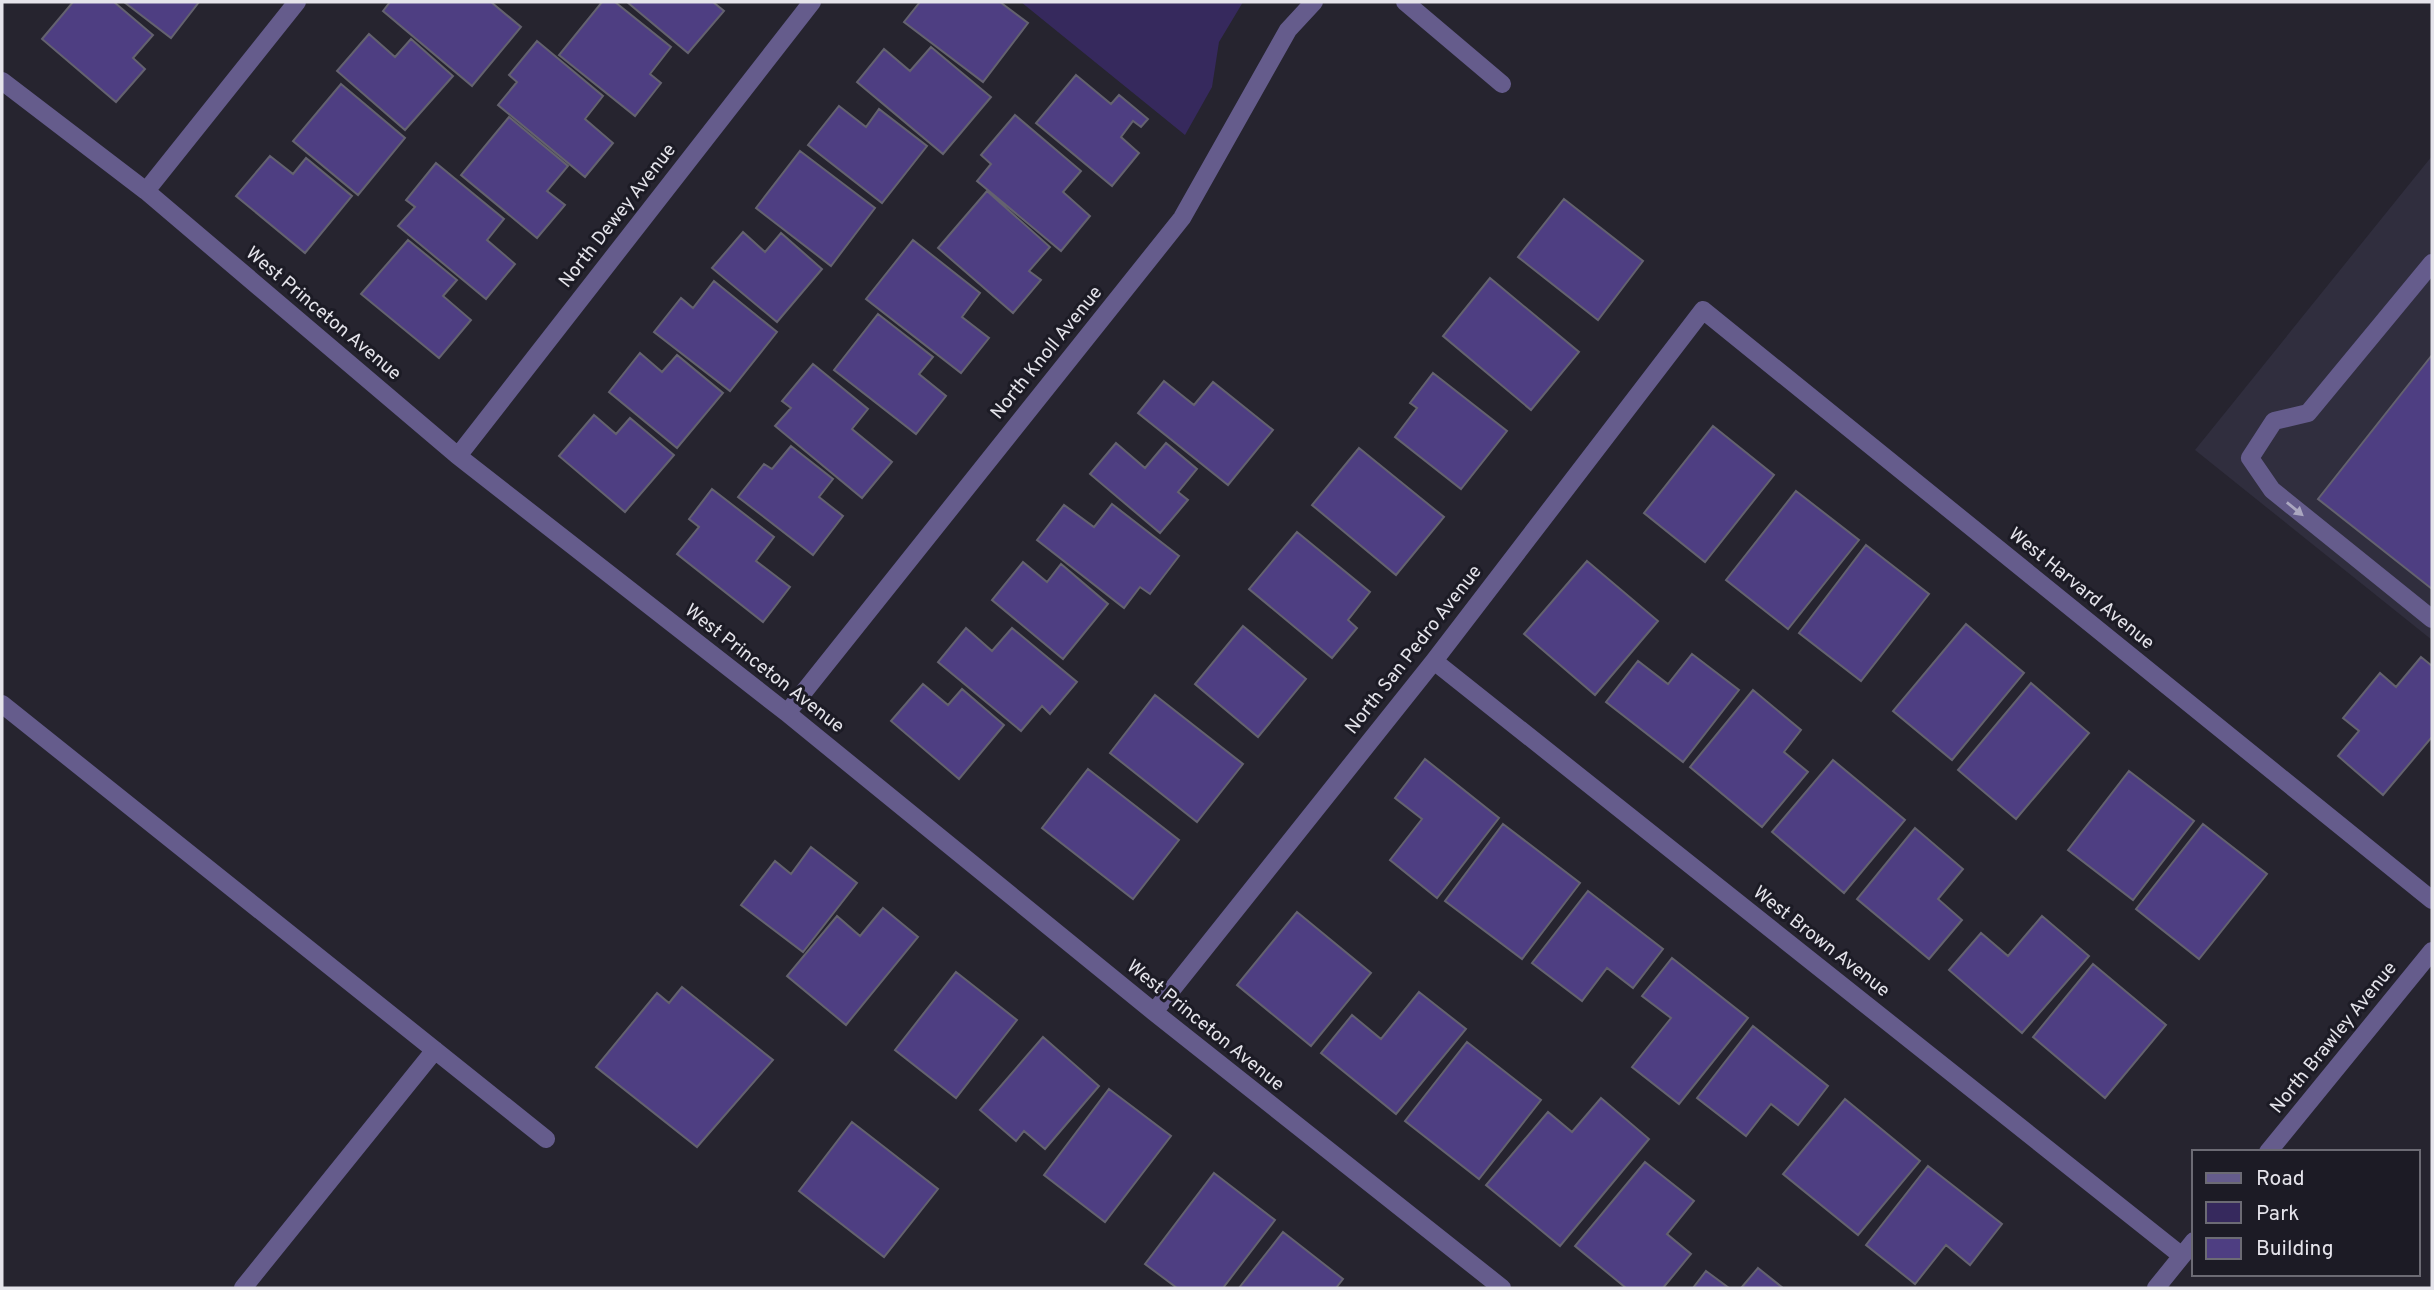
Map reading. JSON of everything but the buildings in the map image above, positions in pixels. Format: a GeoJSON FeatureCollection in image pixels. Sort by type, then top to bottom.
{"type":"FeatureCollection","features":[{"type":"Feature","properties":{"kind":"street"},"geometry":{"type":"LineString","coordinates":[[146,191],[297,2]]}},
{"type":"Feature","properties":{"kind":"street","name":"North Dewey Avenue"},"geometry":{"type":"LineString","coordinates":[[458,456],[811,2]]}},
{"type":"Feature","properties":{"kind":"street","name":"North Knoll Avenue"},"geometry":{"type":"LineString","coordinates":[[787,713],[1182,218],[1288,30],[1314,2]]}},
{"type":"Feature","properties":{"kind":"street"},"geometry":{"type":"LineString","coordinates":[[1405,2],[1502,84]]}},
{"type":"Feature","properties":{"kind":"street","name":"West Princeton Avenue"},"geometry":{"type":"LineString","coordinates":[[2,81],[146,191],[458,456],[787,713],[1154,1012],[1502,1288]]}},
{"type":"Feature","properties":{"kind":"street"},"geometry":{"type":"LineString","coordinates":[[2432,263],[2308,413],[2274,421],[2250,458],[2272,490],[2432,619]]}},
{"type":"Feature","properties":{"kind":"street","name":"North San Pedro Avenue"},"geometry":{"type":"LineString","coordinates":[[1154,1012],[1434,661],[1703,310]]}},
{"type":"Feature","properties":{"kind":"street","name":"West Harvard Avenue"},"geometry":{"type":"LineString","coordinates":[[1703,310],[2432,900]]}},
{"type":"Feature","properties":{"kind":"street","name":"West Brown Avenue"},"geometry":{"type":"LineString","coordinates":[[1434,661],[2182,1256]]}},
{"type":"Feature","properties":{"kind":"street"},"geometry":{"type":"LineString","coordinates":[[2,704],[546,1139]]}},
{"type":"Feature","properties":{"kind":"street","name":"North Brawley Avenue"},"geometry":{"type":"LineString","coordinates":[[2270,1150],[2432,951]]}},
{"type":"Feature","properties":{"kind":"street"},"geometry":{"type":"LineString","coordinates":[[243,1288],[435,1050]]}},
{"type":"Feature","properties":{"kind":"street"},"geometry":{"type":"LineString","coordinates":[[2156,1288],[2192,1244]]}},
{"type":"Feature","properties":{"kind":"shaded area"},"geometry":{"type":"Polygon","coordinates":[[[2432,156],[2432,640],[2195,450],[2432,156]]]}},
{"type":"Feature","properties":{"kind":"green space"},"geometry":{"type":"Polygon","coordinates":[[[1021,2],[1243,2],[1219,42],[1212,87],[1185,135],[1021,2]]]}}]}
